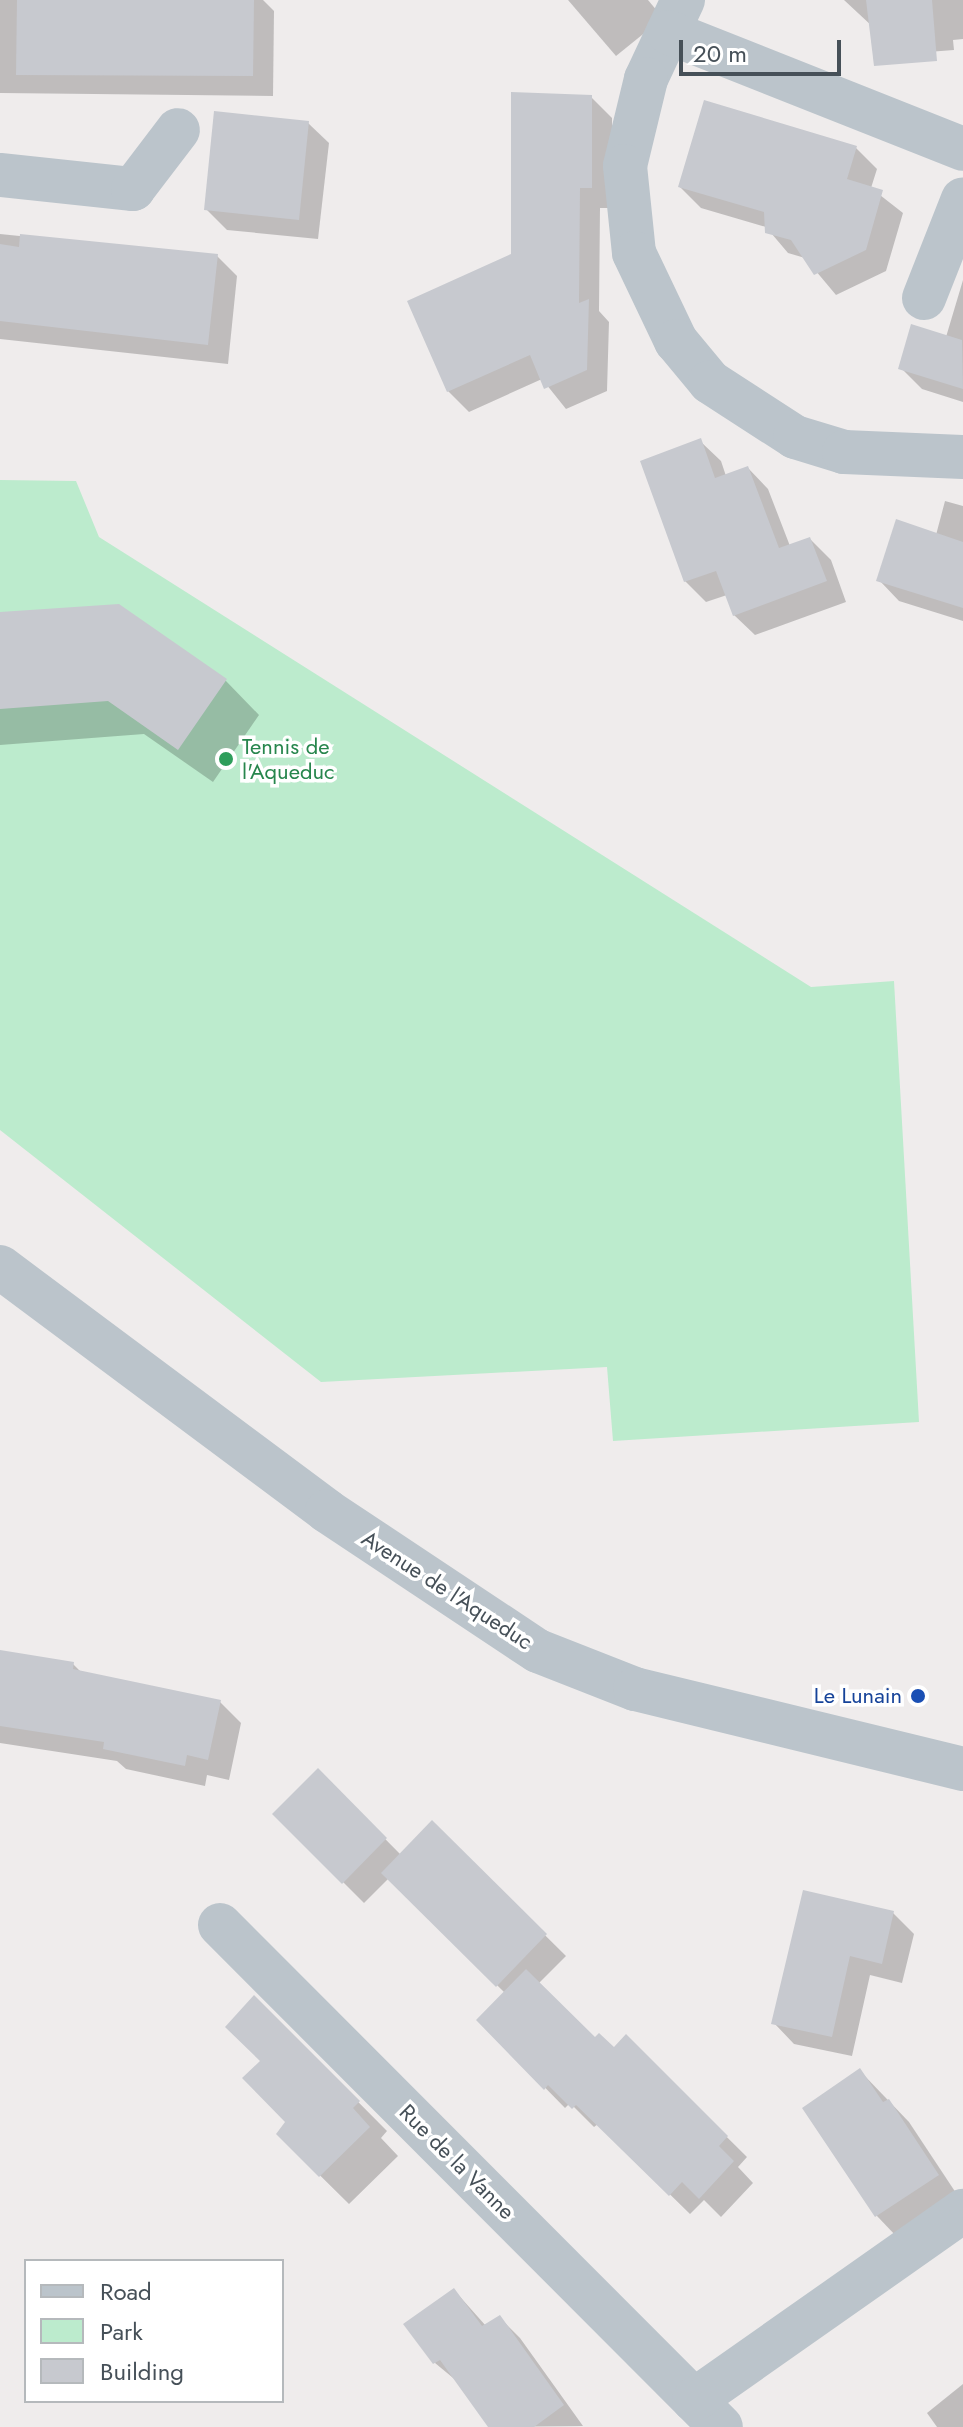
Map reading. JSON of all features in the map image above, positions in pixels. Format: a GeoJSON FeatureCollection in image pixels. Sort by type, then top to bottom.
{"type":"FeatureCollection","features":[{"type":"Feature","properties":{"kind":"street"},"geometry":{"type":"LineString","coordinates":[[963,149],[676,16],[646,79],[625,166],[634,253],[676,341],[710,382],[795,437],[844,452],[963,457]]}},
{"type":"Feature","properties":{"kind":"street"},"geometry":{"type":"LineString","coordinates":[[0,175],[133,189],[178,130]]}},
{"type":"Feature","properties":{"kind":"street"},"geometry":{"type":"LineString","coordinates":[[924,298],[963,199]]}},
{"type":"Feature","properties":{"kind":"street","name":"Avenue de l'Aqueduc"},"geometry":{"type":"LineString","coordinates":[[0,1267],[327,1511],[538,1651],[635,1689],[963,1769]]}},
{"type":"Feature","properties":{"kind":"street","name":"Rue de la Vanne"},"geometry":{"type":"LineString","coordinates":[[220,1925],[707,2413],[963,2211]]}},
{"type":"Feature","properties":{"kind":"green space","name":"Tennis de l'Aqueduc"},"geometry":{"type":"Polygon","coordinates":[[[0,480],[76,481],[99,537],[811,987],[894,981],[919,1422],[613,1441],[607,1367],[321,1382],[0,1130],[0,480]]]}},
{"type":"Feature","properties":{"kind":"building"},"geometry":{"type":"Polygon","coordinates":[[[17,0],[254,0],[253,76],[16,75],[17,0]]]}},
{"type":"Feature","properties":{"kind":"building"},"geometry":{"type":"Polygon","coordinates":[[[866,0],[932,0],[937,61],[874,66],[866,0]]]}},
{"type":"Feature","properties":{"kind":"building"},"geometry":{"type":"Polygon","coordinates":[[[511,92],[592,95],[592,188],[580,188],[579,303],[589,299],[587,370],[544,389],[530,355],[447,392],[407,301],[511,254],[511,92]]]}},
{"type":"Feature","properties":{"kind":"building"},"geometry":{"type":"Polygon","coordinates":[[[704,100],[857,146],[847,179],[883,190],[866,250],[814,275],[791,240],[765,233],[764,212],[678,187],[704,100]]]}},
{"type":"Feature","properties":{"kind":"building"},"geometry":{"type":"Polygon","coordinates":[[[214,111],[309,121],[299,220],[204,210],[214,111]]]}},
{"type":"Feature","properties":{"kind":"building"},"geometry":{"type":"Polygon","coordinates":[[[20,234],[218,254],[208,345],[0,321],[0,244],[19,247],[20,234]]]}},
{"type":"Feature","properties":{"kind":"building"},"geometry":{"type":"Polygon","coordinates":[[[911,324],[962,340],[963,389],[898,369],[911,324]]]}},
{"type":"Feature","properties":{"kind":"building"},"geometry":{"type":"Polygon","coordinates":[[[701,438],[715,478],[748,466],[779,548],[810,537],[827,581],[733,616],[716,571],[684,582],[640,461],[701,438]]]}},
{"type":"Feature","properties":{"kind":"building"},"geometry":{"type":"Polygon","coordinates":[[[896,519],[963,542],[963,608],[876,581],[896,519]]]}},
{"type":"Feature","properties":{"kind":"building","name":"Tennis de l'Aqueduc"},"geometry":{"type":"Polygon","coordinates":[[[119,604],[227,679],[178,750],[108,701],[0,709],[0,612],[119,604]]]}},
{"type":"Feature","properties":{"kind":"building"},"geometry":{"type":"Polygon","coordinates":[[[0,1650],[74,1662],[73,1669],[221,1700],[208,1760],[187,1755],[185,1766],[103,1749],[104,1742],[0,1726],[0,1650]]]}},
{"type":"Feature","properties":{"kind":"building"},"geometry":{"type":"Polygon","coordinates":[[[318,1768],[387,1838],[342,1884],[272,1814],[318,1768]]]}},
{"type":"Feature","properties":{"kind":"building"},"geometry":{"type":"Polygon","coordinates":[[[432,1820],[547,1934],[496,1987],[381,1873],[432,1820]]]}},
{"type":"Feature","properties":{"kind":"building"},"geometry":{"type":"Polygon","coordinates":[[[803,1890],[894,1911],[882,1964],[850,1956],[832,2037],[771,2024],[803,1890]]]}},
{"type":"Feature","properties":{"kind":"building"},"geometry":{"type":"Polygon","coordinates":[[[526,1969],[595,2037],[599,2033],[614,2047],[626,2034],[728,2136],[719,2146],[734,2161],[699,2199],[682,2182],[669,2196],[576,2105],[572,2109],[548,2085],[544,2090],[476,2020],[526,1969]]]}},
{"type":"Feature","properties":{"kind":"building"},"geometry":{"type":"Polygon","coordinates":[[[254,1995],[360,2101],[353,2108],[370,2127],[319,2177],[276,2134],[285,2122],[242,2078],[260,2061],[225,2027],[254,1995]]]}},
{"type":"Feature","properties":{"kind":"building"},"geometry":{"type":"Polygon","coordinates":[[[860,2068],[883,2102],[889,2099],[939,2175],[875,2217],[802,2108],[860,2068]]]}},
{"type":"Feature","properties":{"kind":"building"},"geometry":{"type":"Polygon","coordinates":[[[454,2288],[482,2326],[500,2315],[564,2405],[534,2427],[488,2427],[440,2360],[433,2364],[403,2324],[454,2288]]]}},
{"type":"Feature","properties":{"kind":"place","name":"Tennis de l'Aqueduc"},"geometry":{"type":"Point","coordinates":[226,759]}},
{"type":"Feature","properties":{"kind":"place","name":"Le Lunain"},"geometry":{"type":"Point","coordinates":[918,1696]}}]}
